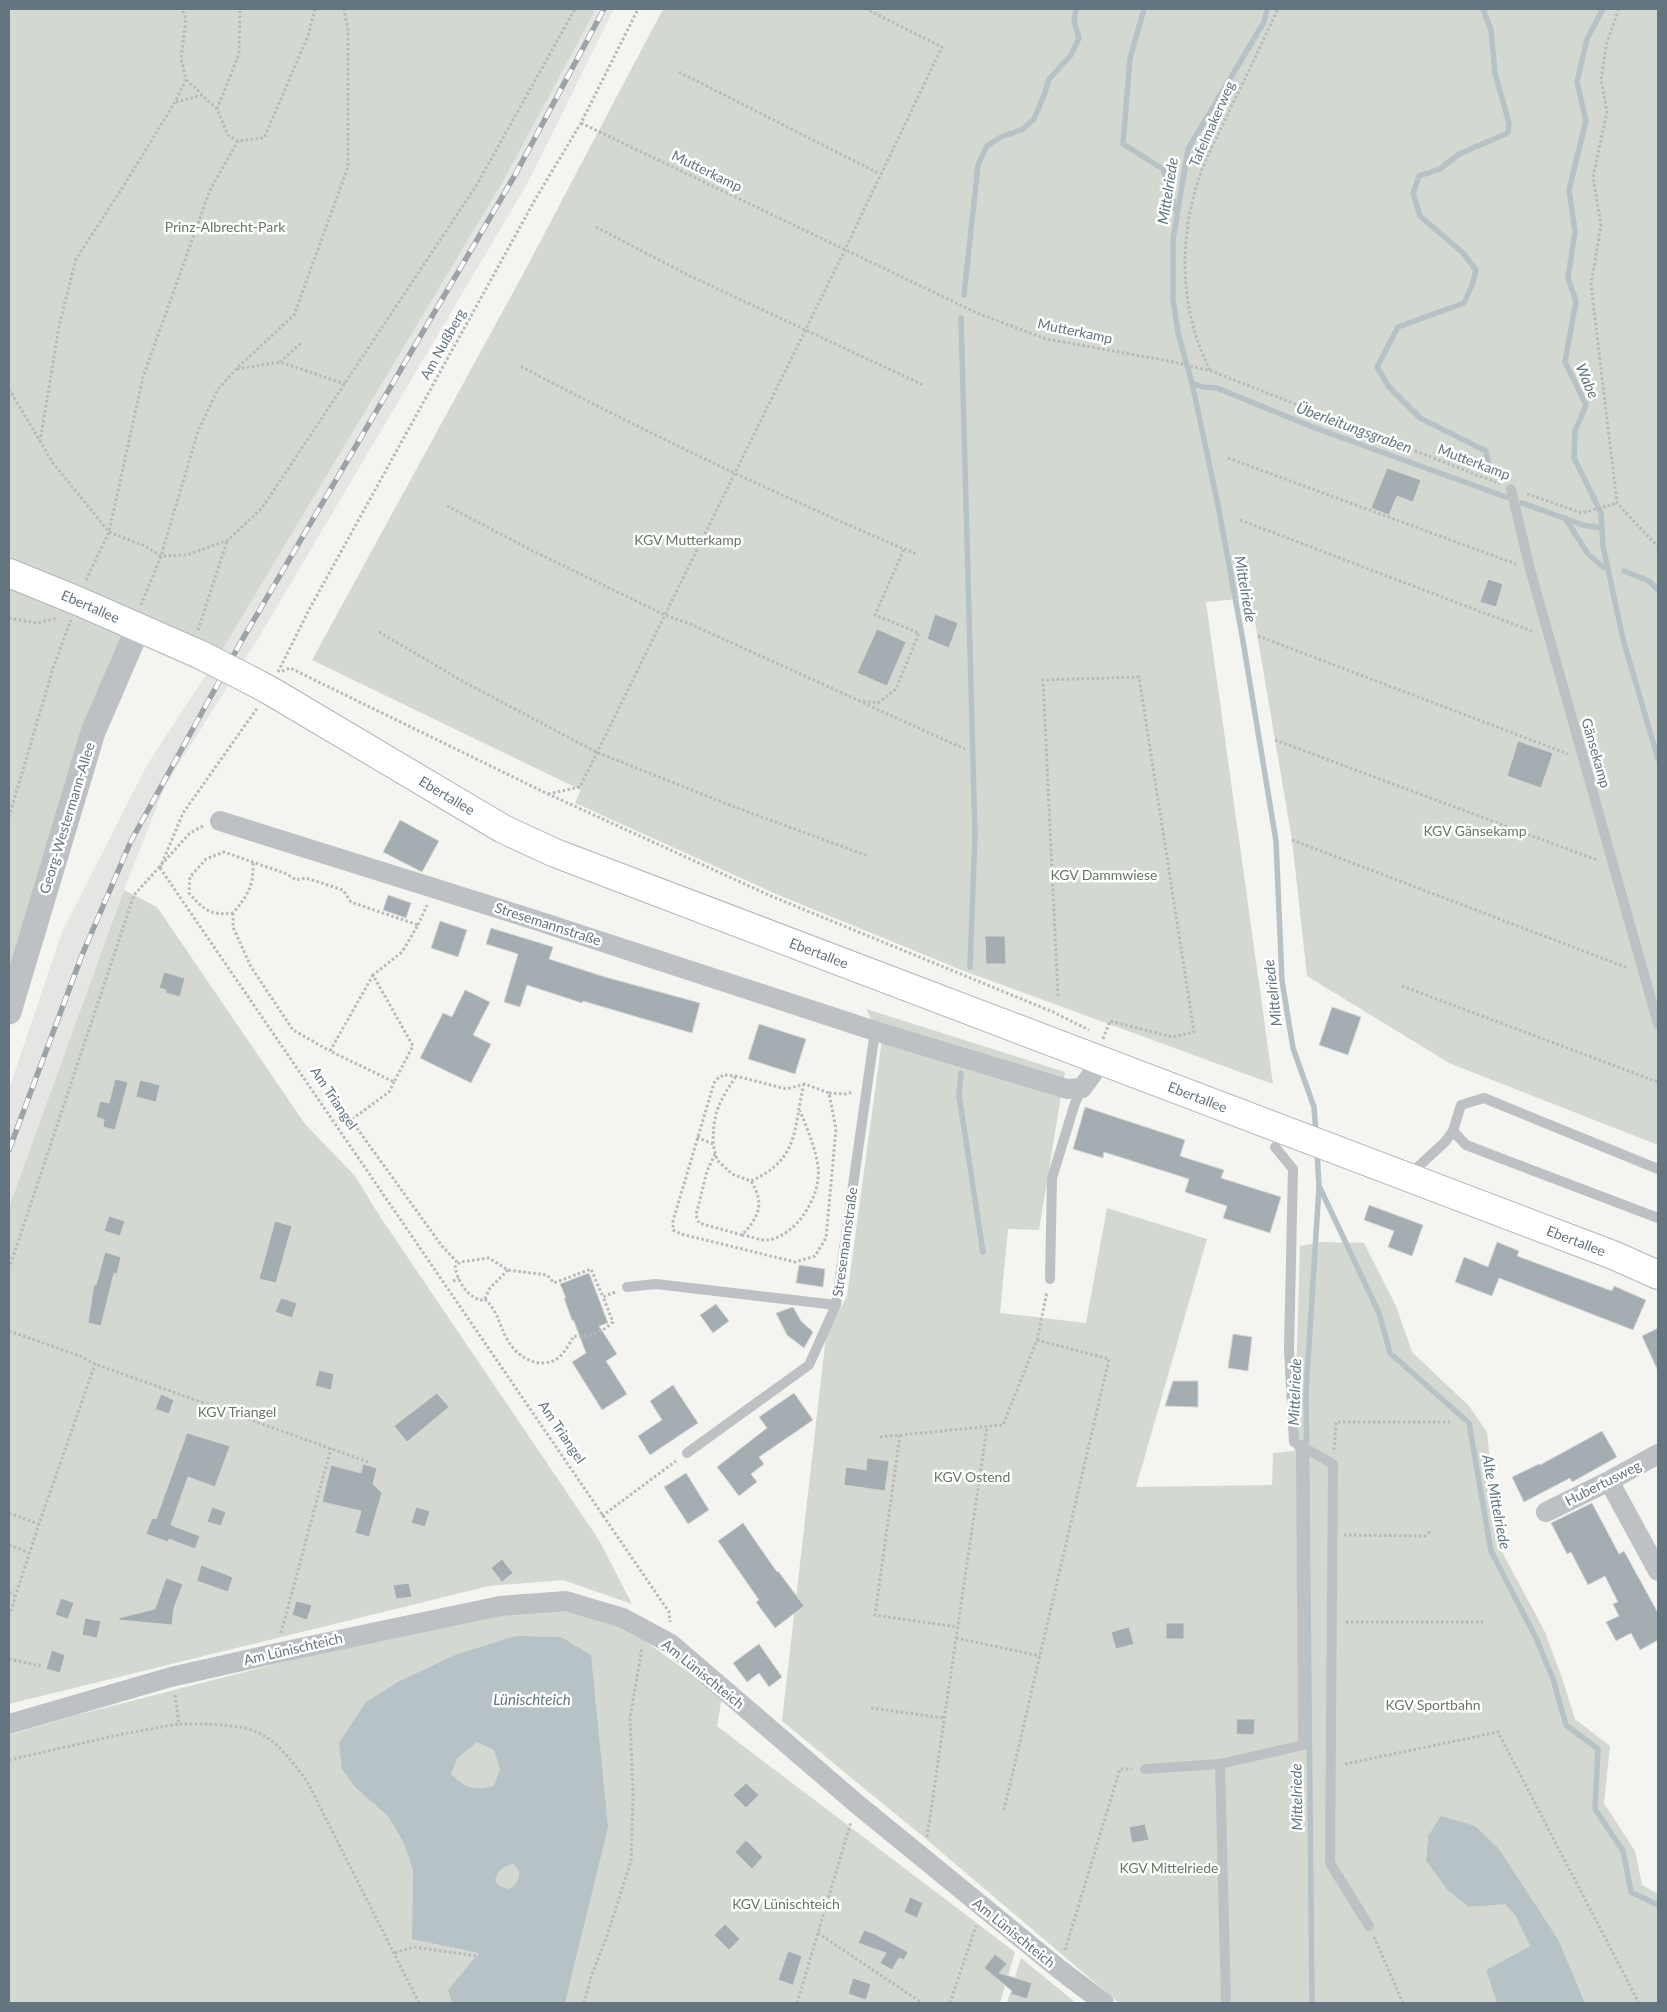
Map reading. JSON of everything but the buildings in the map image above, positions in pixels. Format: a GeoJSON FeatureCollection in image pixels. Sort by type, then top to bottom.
{"type":"FeatureCollection","features":[{"type":"Feature","properties":{"kind":"main road","name":"Ebertallee"},"geometry":{"type":"LineString","coordinates":[[9,573],[139,617],[271,678],[503,828],[555,853],[612,876],[1100,1042],[1287,1141],[1332,1147],[1613,1254],[1658,1275]]}},
{"type":"Feature","properties":{"kind":"street","name":"Georg-Westermann-Allee"},"geometry":{"type":"LineString","coordinates":[[9,1012],[93,732],[139,617]]}},
{"type":"Feature","properties":{"kind":"street","name":"Stresemannstraße"},"geometry":{"type":"LineString","coordinates":[[220,820],[529,918],[874,1031],[1067,1089],[1082,1088]]}},
{"type":"Feature","properties":{"kind":"street"},"geometry":{"type":"LineString","coordinates":[[1082,1088],[1093,1073],[1100,1042]]}},
{"type":"Feature","properties":{"kind":"street","name":"Hubertusweg"},"geometry":{"type":"LineString","coordinates":[[1546,1512],[1658,1454]]}},
{"type":"Feature","properties":{"kind":"street"},"geometry":{"type":"LineString","coordinates":[[1609,1481],[1658,1571]]}},
{"type":"Feature","properties":{"kind":"street","name":"Am Lünischteich"},"geometry":{"type":"LineString","coordinates":[[9,1724],[171,1677],[277,1653],[500,1606],[566,1601],[623,1618],[671,1644],[923,1859],[1104,2003]]}},
{"type":"Feature","properties":{"kind":"lane","name":"Gänsekamp"},"geometry":{"type":"LineString","coordinates":[[1511,489],[1530,569],[1658,1024]]}},
{"type":"Feature","properties":{"kind":"lane","name":"Stresemannstraße"},"geometry":{"type":"LineString","coordinates":[[627,1287],[656,1284],[836,1305],[874,1031]]}},
{"type":"Feature","properties":{"kind":"lane"},"geometry":{"type":"LineString","coordinates":[[1050,1279],[1052,1178],[1075,1103],[1082,1088]]}},
{"type":"Feature","properties":{"kind":"lane"},"geometry":{"type":"LineString","coordinates":[[1407,1176],[1445,1142],[1453,1132],[1461,1105],[1484,1098],[1658,1168]]}},
{"type":"Feature","properties":{"kind":"lane"},"geometry":{"type":"LineString","coordinates":[[1453,1132],[1466,1145],[1658,1218]]}},
{"type":"Feature","properties":{"kind":"lane"},"geometry":{"type":"LineString","coordinates":[[1287,1141],[1293,1169],[1289,1349],[1294,1442],[1333,1464],[1330,1863],[1369,1926]]}},
{"type":"Feature","properties":{"kind":"lane"},"geometry":{"type":"LineString","coordinates":[[687,1453],[808,1365],[836,1305]]}},
{"type":"Feature","properties":{"kind":"lane"},"geometry":{"type":"LineString","coordinates":[[1146,1769],[1220,1764],[1303,1745],[1301,1445]]}},
{"type":"Feature","properties":{"kind":"lane"},"geometry":{"type":"LineString","coordinates":[[1220,1764],[1226,2003]]}},
{"type":"Feature","properties":{"kind":"path"},"geometry":{"type":"LineString","coordinates":[[182,9],[186,19],[181,58],[186,80],[217,109],[228,135],[238,141],[264,138],[308,36],[315,9]]}},
{"type":"Feature","properties":{"kind":"path"},"geometry":{"type":"LineString","coordinates":[[217,109],[239,54],[240,9]]}},
{"type":"Feature","properties":{"kind":"path"},"geometry":{"type":"LineString","coordinates":[[139,617],[161,556],[198,431],[218,389],[236,369],[294,315],[348,168],[348,30],[344,9]]}},
{"type":"Feature","properties":{"kind":"path"},"geometry":{"type":"LineString","coordinates":[[9,389],[53,463],[109,532],[145,546],[161,556],[187,555],[228,540],[262,508],[476,186],[575,9]]}},
{"type":"Feature","properties":{"kind":"path","name":"Am Nußberg"},"geometry":{"type":"LineString","coordinates":[[271,678],[536,198],[581,123],[638,9]]}},
{"type":"Feature","properties":{"kind":"path"},"geometry":{"type":"LineString","coordinates":[[548,794],[580,787],[942,47],[866,9]]}},
{"type":"Feature","properties":{"kind":"path","name":"Tafelmakerweg"},"geometry":{"type":"LineString","coordinates":[[1210,371],[1201,353],[1190,319],[1185,268],[1186,236],[1192,203],[1203,167],[1278,9]]}},
{"type":"Feature","properties":{"kind":"path"},"geometry":{"type":"LineString","coordinates":[[1619,9],[1607,42],[1601,79],[1607,112],[1593,177],[1601,225],[1591,285],[1617,504],[1658,547]]}},
{"type":"Feature","properties":{"kind":"path"},"geometry":{"type":"LineString","coordinates":[[678,72],[880,174]]}},
{"type":"Feature","properties":{"kind":"path"},"geometry":{"type":"LineString","coordinates":[[40,442],[60,326],[76,259],[123,187],[175,102],[186,80]]}},
{"type":"Feature","properties":{"kind":"path"},"geometry":{"type":"LineString","coordinates":[[175,102],[202,95]]}},
{"type":"Feature","properties":{"kind":"path","name":"Mutterkamp"},"geometry":{"type":"LineString","coordinates":[[581,123],[977,313],[1046,339],[1203,368],[1511,489],[1582,513],[1617,504]]}},
{"type":"Feature","properties":{"kind":"path"},"geometry":{"type":"LineString","coordinates":[[86,581],[109,532],[143,378],[210,190],[238,141]]}},
{"type":"Feature","properties":{"kind":"path"},"geometry":{"type":"LineString","coordinates":[[596,227],[690,276],[923,386]]}},
{"type":"Feature","properties":{"kind":"path"},"geometry":{"type":"LineString","coordinates":[[280,362],[302,342]]}},
{"type":"Feature","properties":{"kind":"path"},"geometry":{"type":"LineString","coordinates":[[236,369],[280,362],[346,384]]}},
{"type":"Feature","properties":{"kind":"path"},"geometry":{"type":"LineString","coordinates":[[520,366],[734,473],[918,556]]}},
{"type":"Feature","properties":{"kind":"path"},"geometry":{"type":"LineString","coordinates":[[1228,458],[1530,569]]}},
{"type":"Feature","properties":{"kind":"path"},"geometry":{"type":"LineString","coordinates":[[447,506],[535,552],[665,615],[690,624],[965,749]]}},
{"type":"Feature","properties":{"kind":"path"},"geometry":{"type":"LineString","coordinates":[[1240,520],[1550,638]]}},
{"type":"Feature","properties":{"kind":"path"},"geometry":{"type":"LineString","coordinates":[[199,644],[228,540]]}},
{"type":"Feature","properties":{"kind":"path"},"geometry":{"type":"LineString","coordinates":[[860,701],[878,703],[896,689],[918,633],[875,615],[904,549]]}},
{"type":"Feature","properties":{"kind":"path"},"geometry":{"type":"LineString","coordinates":[[9,818],[54,665],[73,614]]}},
{"type":"Feature","properties":{"kind":"path"},"geometry":{"type":"LineString","coordinates":[[9,618],[36,622],[64,616]]}},
{"type":"Feature","properties":{"kind":"path"},"geometry":{"type":"LineString","coordinates":[[379,632],[464,682],[596,752],[732,806],[868,856]]}},
{"type":"Feature","properties":{"kind":"path"},"geometry":{"type":"LineString","coordinates":[[1258,636],[1584,760]]}},
{"type":"Feature","properties":{"kind":"path"},"geometry":{"type":"LineString","coordinates":[[160,868],[184,813],[271,678],[290,668],[548,794],[771,896],[1053,1012],[1100,1042],[1110,1021],[1173,1037],[1194,1032],[1139,677],[1043,680],[1058,996]]}},
{"type":"Feature","properties":{"kind":"path"},"geometry":{"type":"LineString","coordinates":[[1275,740],[1614,866]]}},
{"type":"Feature","properties":{"kind":"path"},"geometry":{"type":"LineString","coordinates":[[9,1268],[134,895],[190,833],[194,831]]}},
{"type":"Feature","properties":{"kind":"path"},"geometry":{"type":"LineString","coordinates":[[1292,840],[1644,974]]}},
{"type":"Feature","properties":{"kind":"path"},"geometry":{"type":"LineString","coordinates":[[233,913],[225,914],[206,911],[189,893],[190,877],[206,859],[224,852],[253,864],[287,874],[296,880],[306,878],[343,890],[350,902],[418,925],[402,952],[373,975],[330,1051]]}},
{"type":"Feature","properties":{"kind":"path"},"geometry":{"type":"LineString","coordinates":[[253,864],[254,878],[247,895],[233,913],[233,927],[250,967],[293,1030],[330,1051],[394,1082]]}},
{"type":"Feature","properties":{"kind":"path","name":"Am Triangel"},"geometry":{"type":"LineString","coordinates":[[160,868],[669,1612],[671,1644]]}},
{"type":"Feature","properties":{"kind":"path"},"geometry":{"type":"LineString","coordinates":[[344,1125],[389,1092],[413,1046],[373,975]]}},
{"type":"Feature","properties":{"kind":"path"},"geometry":{"type":"LineString","coordinates":[[1402,986],[1658,1082]]}},
{"type":"Feature","properties":{"kind":"path"},"geometry":{"type":"LineString","coordinates":[[829,1093],[836,1129],[826,1238],[814,1256],[795,1262],[681,1234],[673,1230],[672,1221],[697,1137],[714,1083],[719,1077],[725,1075],[736,1076],[786,1089],[805,1084],[829,1093],[845,1094],[867,1087]]}},
{"type":"Feature","properties":{"kind":"path"},"geometry":{"type":"LineString","coordinates":[[736,1076],[722,1097],[713,1121],[713,1144],[717,1160],[732,1174],[751,1181],[758,1191],[759,1208],[753,1224],[742,1235]]}},
{"type":"Feature","properties":{"kind":"path"},"geometry":{"type":"LineString","coordinates":[[751,1181],[764,1175],[781,1160],[794,1138],[798,1107],[805,1084]]}},
{"type":"Feature","properties":{"kind":"path"},"geometry":{"type":"LineString","coordinates":[[716,1154],[707,1171],[696,1215],[699,1223],[768,1240],[787,1232],[806,1213],[816,1193],[818,1167],[810,1137],[798,1107]]}},
{"type":"Feature","properties":{"kind":"path"},"geometry":{"type":"LineString","coordinates":[[351,1120],[442,1246],[458,1263]]}},
{"type":"Feature","properties":{"kind":"path"},"geometry":{"type":"LineString","coordinates":[[697,1137],[713,1144]]}},
{"type":"Feature","properties":{"kind":"path"},"geometry":{"type":"LineString","coordinates":[[489,1258],[508,1270],[547,1275],[554,1283],[591,1269],[613,1322],[593,1334],[581,1337],[574,1336],[566,1350],[555,1360],[541,1363],[524,1359],[507,1340],[495,1309],[485,1299],[481,1300],[472,1296],[459,1278],[455,1267],[458,1263],[489,1258]]}},
{"type":"Feature","properties":{"kind":"path"},"geometry":{"type":"LineString","coordinates":[[485,1299],[490,1288],[508,1270]]}},
{"type":"Feature","properties":{"kind":"path"},"geometry":{"type":"LineString","coordinates":[[453,1281],[459,1278]]}},
{"type":"Feature","properties":{"kind":"path"},"geometry":{"type":"LineString","coordinates":[[880,1437],[1003,1425],[1036,1340],[1050,1279]]}},
{"type":"Feature","properties":{"kind":"path"},"geometry":{"type":"LineString","coordinates":[[603,1296],[627,1287]]}},
{"type":"Feature","properties":{"kind":"path"},"geometry":{"type":"LineString","coordinates":[[9,1331],[80,1356],[95,1364],[368,1462]]}},
{"type":"Feature","properties":{"kind":"path"},"geometry":{"type":"LineString","coordinates":[[1004,1810],[1109,1359],[1036,1340]]}},
{"type":"Feature","properties":{"kind":"path"},"geometry":{"type":"LineString","coordinates":[[9,1616],[38,1524],[95,1364]]}},
{"type":"Feature","properties":{"kind":"path"},"geometry":{"type":"LineString","coordinates":[[1333,1464],[1336,1422],[1450,1422]]}},
{"type":"Feature","properties":{"kind":"path"},"geometry":{"type":"LineString","coordinates":[[923,1859],[986,1427]]}},
{"type":"Feature","properties":{"kind":"path"},"geometry":{"type":"LineString","coordinates":[[900,1435],[875,1615],[957,1627]]}},
{"type":"Feature","properties":{"kind":"path"},"geometry":{"type":"LineString","coordinates":[[277,1653],[331,1448]]}},
{"type":"Feature","properties":{"kind":"path"},"geometry":{"type":"LineString","coordinates":[[602,1516],[687,1453]]}},
{"type":"Feature","properties":{"kind":"path"},"geometry":{"type":"LineString","coordinates":[[9,1513],[38,1524]]}},
{"type":"Feature","properties":{"kind":"path"},"geometry":{"type":"LineString","coordinates":[[1333,1534],[1425,1536],[1432,1530]]}},
{"type":"Feature","properties":{"kind":"path"},"geometry":{"type":"LineString","coordinates":[[9,1545],[29,1553]]}},
{"type":"Feature","properties":{"kind":"path"},"geometry":{"type":"LineString","coordinates":[[9,1592],[15,1596]]}},
{"type":"Feature","properties":{"kind":"path"},"geometry":{"type":"LineString","coordinates":[[1333,1622],[1482,1622]]}},
{"type":"Feature","properties":{"kind":"path"},"geometry":{"type":"LineString","coordinates":[[584,2003],[592,1974],[632,1861],[634,1795],[630,1718],[646,1630]]}},
{"type":"Feature","properties":{"kind":"path"},"geometry":{"type":"LineString","coordinates":[[956,1638],[1040,1656]]}},
{"type":"Feature","properties":{"kind":"path"},"geometry":{"type":"LineString","coordinates":[[9,1659],[41,1666]]}},
{"type":"Feature","properties":{"kind":"path"},"geometry":{"type":"LineString","coordinates":[[171,1677],[179,1724]]}},
{"type":"Feature","properties":{"kind":"path"},"geometry":{"type":"LineString","coordinates":[[871,1708],[944,1718]]}},
{"type":"Feature","properties":{"kind":"path"},"geometry":{"type":"LineString","coordinates":[[9,1760],[122,1734],[179,1724],[208,1724],[236,1727],[257,1732],[272,1741],[288,1756],[307,1781],[419,2003]]}},
{"type":"Feature","properties":{"kind":"path"},"geometry":{"type":"LineString","coordinates":[[1332,1767],[1498,1732],[1639,2003]]}},
{"type":"Feature","properties":{"kind":"path"},"geometry":{"type":"LineString","coordinates":[[1059,1969],[1120,1769],[1146,1769]]}},
{"type":"Feature","properties":{"kind":"path"},"geometry":{"type":"LineString","coordinates":[[797,2003],[857,1804]]}},
{"type":"Feature","properties":{"kind":"path"},"geometry":{"type":"LineString","coordinates":[[950,2003],[982,1906]]}},
{"type":"Feature","properties":{"kind":"path"},"geometry":{"type":"LineString","coordinates":[[1369,1926],[1403,2003]]}},
{"type":"Feature","properties":{"kind":"path"},"geometry":{"type":"LineString","coordinates":[[818,1933],[922,2003]]}},
{"type":"Feature","properties":{"kind":"path"},"geometry":{"type":"LineString","coordinates":[[394,1953],[413,1947],[476,1956]]}},
{"type":"Feature","properties":{"kind":"shaded area"},"geometry":{"type":"Polygon","coordinates":[[[596,9],[614,9],[527,184],[259,637],[165,786],[124,890],[9,1207],[9,1089],[62,932],[147,765],[221,652],[504,180],[596,9]]]}},
{"type":"Feature","properties":{"kind":"green space","name":"Prinz-Albrecht-Park"},"geometry":{"type":"Polygon","coordinates":[[[9,9],[596,9],[504,180],[221,652],[139,614],[9,979],[9,9]]]}},
{"type":"Feature","properties":{"kind":"green space"},"geometry":{"type":"Polygon","coordinates":[[[663,9],[1658,9],[1658,1145],[1449,1063],[1307,976],[1292,840],[1251,598],[1206,602],[1273,1084],[964,971],[776,894],[575,803],[581,790],[312,660],[522,276],[663,9]]]}},
{"type":"Feature","properties":{"kind":"green space","name":"KGV Triangel"},"geometry":{"type":"Polygon","coordinates":[[[124,890],[157,907],[305,1124],[355,1176],[379,1215],[599,1540],[632,1604],[563,1580],[489,1586],[9,1704],[9,1207],[124,890]]]}},
{"type":"Feature","properties":{"kind":"green space"},"geometry":{"type":"Polygon","coordinates":[[[866,1009],[1065,1072],[1039,1230],[1008,1229],[1000,1313],[1086,1323],[1107,1208],[1207,1239],[1136,1487],[1272,1485],[1273,1453],[1294,1451],[1300,1246],[1322,1242],[1364,1243],[1396,1306],[1412,1352],[1468,1405],[1487,1432],[1499,1546],[1545,1632],[1575,1719],[1610,1746],[1604,1803],[1635,1851],[1642,1885],[1658,1894],[1658,2003],[1585,2003],[1559,1941],[1428,1836],[1426,1861],[1448,1891],[1469,1907],[1505,1903],[1515,1915],[1530,1946],[1486,1970],[1497,2003],[1119,2003],[926,1839],[782,1721],[826,1336],[847,1296],[882,1040],[866,1009]]]}},
{"type":"Feature","properties":{"kind":"green space","name":"KGV Lünischteich"},"geometry":{"type":"Polygon","coordinates":[[[568,1610],[630,1630],[722,1697],[717,1726],[1015,1952],[1000,2003],[9,2003],[9,1735],[73,1716],[369,1640],[485,1616],[568,1610]]]}},
{"type":"Feature","properties":{"kind":"green space"},"geometry":{"type":"Polygon","coordinates":[[[1021,1958],[1076,2003],[1007,2003],[1021,1958]]]}},
{"type":"Feature","properties":{"kind":"water","name":"Lünischteich"},"geometry":{"type":"Polygon","coordinates":[[[516,1636],[561,1637],[591,1655],[608,1827],[565,2003],[452,2003],[448,1990],[479,1953],[412,1939],[413,1870],[404,1843],[388,1816],[355,1787],[342,1769],[339,1743],[366,1702],[398,1682],[455,1655],[516,1636]],[[477,1742],[457,1758],[451,1774],[461,1783],[471,1788],[494,1786],[500,1769],[494,1750],[477,1742]],[[513,1864],[499,1871],[495,1880],[499,1886],[508,1889],[517,1882],[519,1870],[513,1864]]]}},
{"type":"Feature","properties":{"kind":"water"},"geometry":{"type":"Polygon","coordinates":[[[1441,1816],[1475,1826],[1499,1849],[1559,1941],[1585,2003],[1497,2003],[1486,1970],[1530,1946],[1515,1915],[1505,1904],[1469,1907],[1448,1891],[1426,1861],[1428,1836],[1441,1816]]]}},
{"type":"Feature","properties":{"kind":"waterway"},"geometry":{"type":"LineString","coordinates":[[964,295],[978,165],[987,146],[1001,137],[1023,129],[1034,119],[1049,79],[1071,55],[1079,38],[1074,21],[1076,9]]}},
{"type":"Feature","properties":{"kind":"waterway"},"geometry":{"type":"LineString","coordinates":[[1144,9],[1130,58],[1123,144],[1163,169],[1176,211]]}},
{"type":"Feature","properties":{"kind":"waterway","name":"Mittelriede"},"geometry":{"type":"LineString","coordinates":[[1267,9],[1264,22],[1188,149],[1173,240],[1173,299],[1178,333],[1192,383],[1218,505],[1243,641],[1276,841],[1282,981],[1293,1048],[1314,1107],[1316,1134]]}},
{"type":"Feature","properties":{"kind":"waterway"},"geometry":{"type":"LineString","coordinates":[[1483,9],[1491,30],[1495,73],[1509,123],[1508,133],[1459,154],[1440,169],[1419,176],[1413,193],[1420,216],[1463,253],[1476,270],[1472,285],[1464,303],[1398,327],[1377,367],[1389,387],[1420,418],[1486,451],[1489,467]]}},
{"type":"Feature","properties":{"kind":"waterway","name":"Wabe"},"geometry":{"type":"LineString","coordinates":[[1603,9],[1587,39],[1577,82],[1586,121],[1569,190],[1575,231],[1568,278],[1576,301],[1565,362],[1586,405],[1575,431],[1574,458],[1601,513],[1603,546],[1623,639],[1658,759]]}},
{"type":"Feature","properties":{"kind":"waterway"},"geometry":{"type":"LineString","coordinates":[[961,318],[975,835],[970,967]]}},
{"type":"Feature","properties":{"kind":"waterway","name":"Überleitungsgraben"},"geometry":{"type":"LineString","coordinates":[[1192,383],[1203,387],[1217,388],[1315,428],[1506,497]]}},
{"type":"Feature","properties":{"kind":"waterway","name":"Überleitungsgraben"},"geometry":{"type":"LineString","coordinates":[[1522,503],[1583,525],[1602,528]]}},
{"type":"Feature","properties":{"kind":"waterway"},"geometry":{"type":"LineString","coordinates":[[1565,518],[1588,554],[1603,567]]}},
{"type":"Feature","properties":{"kind":"waterway"},"geometry":{"type":"LineString","coordinates":[[1624,571],[1649,581],[1658,590]]}},
{"type":"Feature","properties":{"kind":"waterway"},"geometry":{"type":"LineString","coordinates":[[961,1073],[959,1095],[983,1252]]}},
{"type":"Feature","properties":{"kind":"waterway","name":"Mittelriede"},"geometry":{"type":"LineString","coordinates":[[1312,2003],[1306,1392],[1319,1187],[1317,1151]]}},
{"type":"Feature","properties":{"kind":"waterway","name":"Alte Mittelriede"},"geometry":{"type":"LineString","coordinates":[[1320,1188],[1379,1313],[1390,1353],[1469,1423],[1491,1551],[1536,1638],[1553,1679],[1566,1725],[1598,1749],[1595,1809],[1623,1851],[1631,1892],[1658,1905]]}},
{"type":"Feature","properties":{"kind":"railway"},"geometry":{"type":"LineString","coordinates":[[9,1150],[82,955],[131,841],[242,640],[515,175],[604,9]]}},
{"type":"Feature","properties":{"kind":"park label","name":"KGV Mutterkamp"},"geometry":{"type":"Point","coordinates":[688,540]}},
{"type":"Feature","properties":{"kind":"park label","name":"KGV Gänsekamp"},"geometry":{"type":"Point","coordinates":[1475,831]}},
{"type":"Feature","properties":{"kind":"park label","name":"KGV Dammwiese"},"geometry":{"type":"Point","coordinates":[1104,875]}},
{"type":"Feature","properties":{"kind":"park label","name":"KGV Ostend"},"geometry":{"type":"Point","coordinates":[972,1477]}},
{"type":"Feature","properties":{"kind":"park label","name":"KGV Sportbahn"},"geometry":{"type":"Point","coordinates":[1433,1705]}},
{"type":"Feature","properties":{"kind":"park label","name":"KGV Mittelriede"},"geometry":{"type":"Point","coordinates":[1169,1868]}}]}
